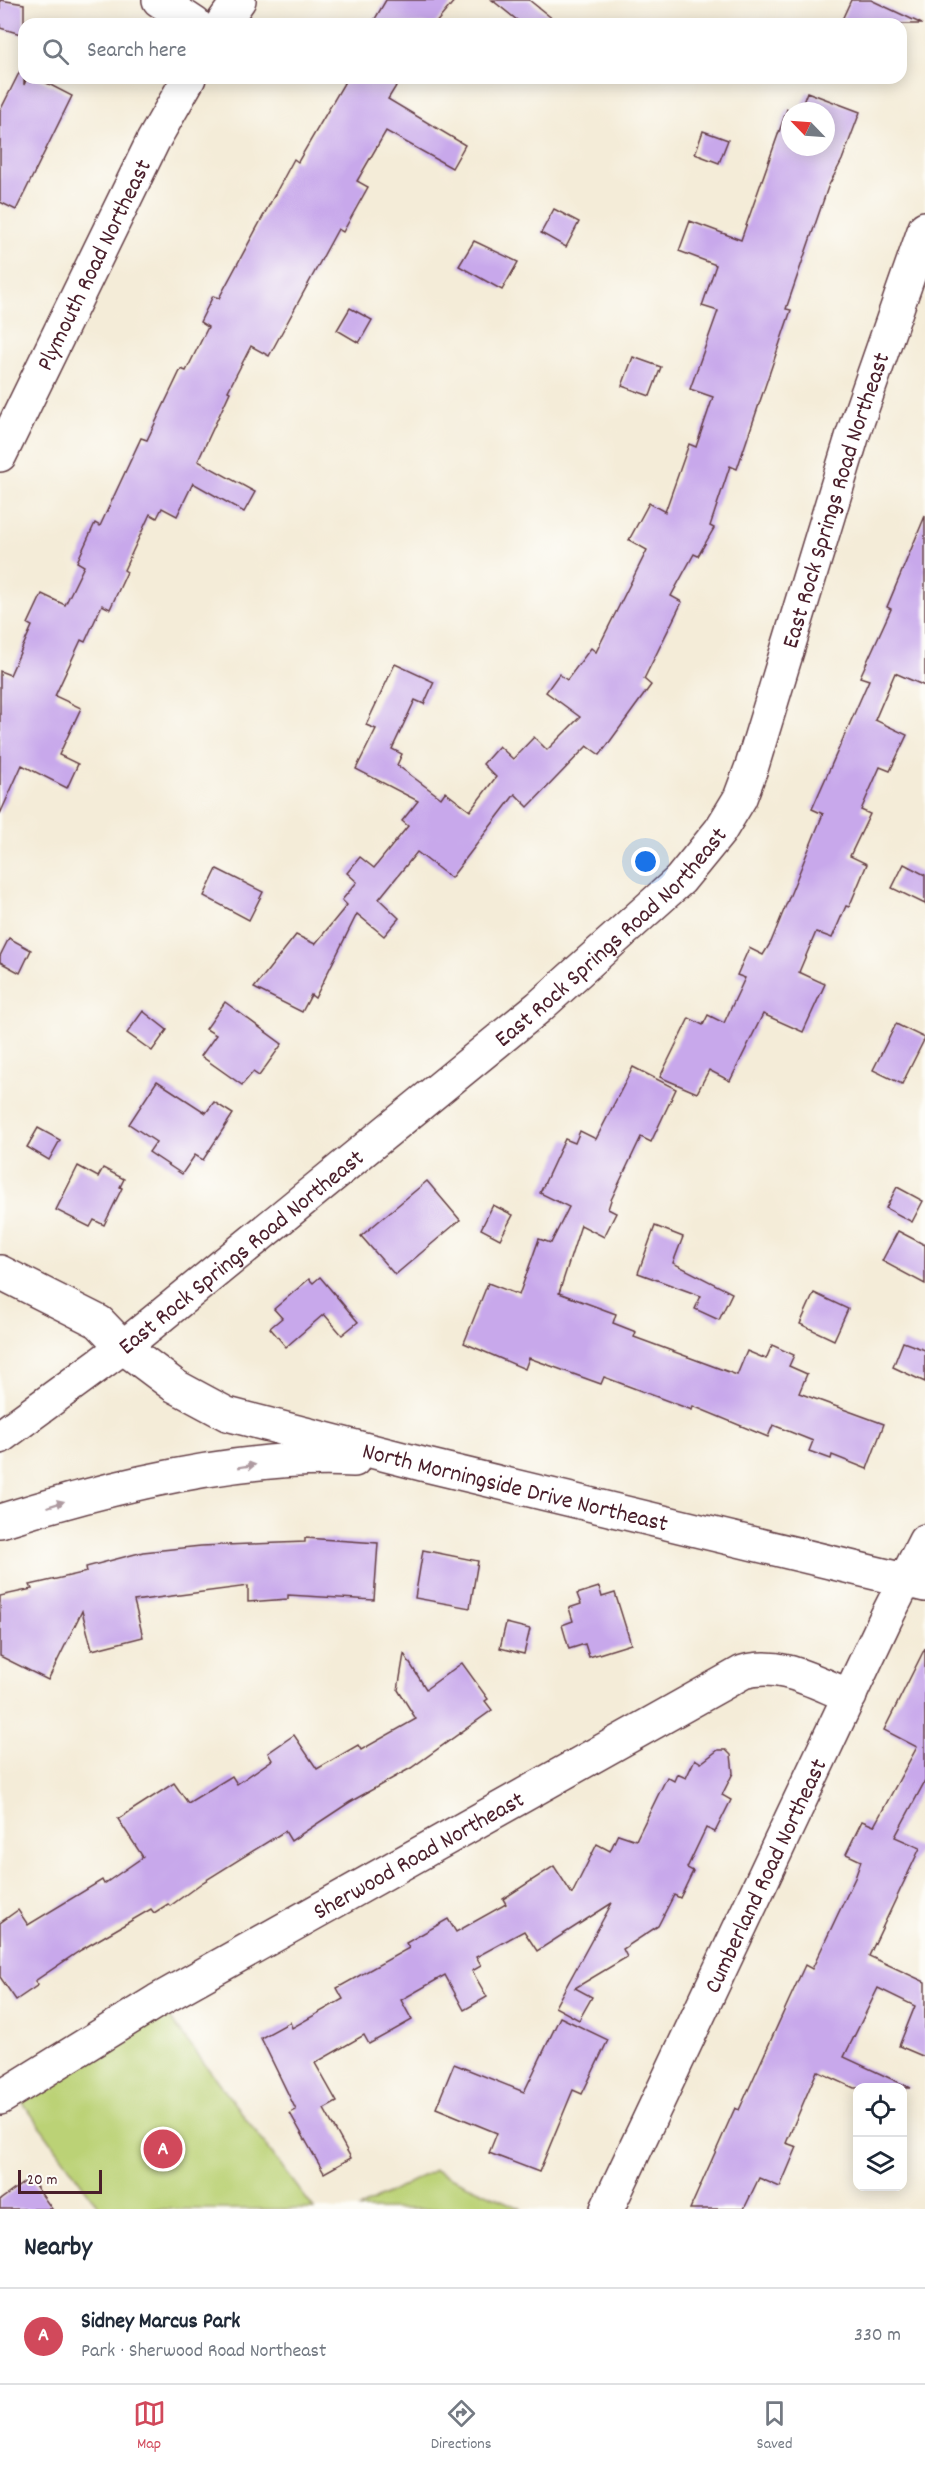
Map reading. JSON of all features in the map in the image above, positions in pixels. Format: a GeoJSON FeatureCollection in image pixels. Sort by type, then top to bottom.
{"type":"FeatureCollection","features":[{"type":"Feature","properties":{"kind":"street"},"geometry":{"type":"LineString","coordinates":[[159,0],[186,18]]}},
{"type":"Feature","properties":{"kind":"street"},"geometry":{"type":"LineString","coordinates":[[226,18],[239,0]]}},
{"type":"Feature","properties":{"kind":"street","name":"Plymouth Road Northeast"},"geometry":{"type":"LineString","coordinates":[[0,454],[153,141],[186,84]]}},
{"type":"Feature","properties":{"kind":"street","name":"East Rock Springs Road Northeast"},"geometry":{"type":"LineString","coordinates":[[0,1437],[123,1347],[539,1007],[680,880],[720,831],[740,798],[752,766],[853,434],[925,228]]}},
{"type":"Feature","properties":{"kind":"street","name":"North Morningside Drive Northeast"},"geometry":{"type":"LineString","coordinates":[[0,1272],[99,1322],[123,1347],[175,1386],[227,1414],[422,1464],[915,1582]]}},
{"type":"Feature","properties":{"kind":"street"},"geometry":{"type":"LineString","coordinates":[[0,1521],[81,1495],[164,1478],[267,1462],[328,1459],[422,1464]]}},
{"type":"Feature","properties":{"kind":"street","name":"Cumberland Road Northeast"},"geometry":{"type":"LineString","coordinates":[[607,2209],[849,1696],[915,1582],[925,1541]]}},
{"type":"Feature","properties":{"kind":"street","name":"Sherwood Road Northeast"},"geometry":{"type":"LineString","coordinates":[[0,2098],[157,2001],[743,1672],[760,1668],[776,1668],[849,1696]]}},
{"type":"Feature","properties":{"kind":"green space"},"geometry":{"type":"Polygon","coordinates":[[[157,2001],[314,2209],[100,2209],[13,2089],[157,2001]]]}},
{"type":"Feature","properties":{"kind":"green space"},"geometry":{"type":"Polygon","coordinates":[[[434,2170],[522,2209],[358,2209],[434,2170]]]}},
{"type":"Feature","properties":{"kind":"building"},"geometry":{"type":"Polygon","coordinates":[[[0,0],[24,4],[24,18],[18,18],[18,33],[0,28],[0,0]]]}},
{"type":"Feature","properties":{"kind":"building"},"geometry":{"type":"Polygon","coordinates":[[[386,0],[455,0],[440,18],[376,18],[386,0]]]}},
{"type":"Feature","properties":{"kind":"building"},"geometry":{"type":"Polygon","coordinates":[[[492,0],[529,0],[552,18],[514,18],[492,0]]]}},
{"type":"Feature","properties":{"kind":"building"},"geometry":{"type":"Polygon","coordinates":[[[851,0],[871,0],[922,24],[907,24],[907,18],[843,18],[851,0]]]}},
{"type":"Feature","properties":{"kind":"building"},"geometry":{"type":"Polygon","coordinates":[[[18,75],[18,84],[49,84],[72,96],[16,210],[0,202],[0,111],[18,75]]]}},
{"type":"Feature","properties":{"kind":"building"},"geometry":{"type":"Polygon","coordinates":[[[344,84],[397,84],[388,99],[465,145],[452,168],[386,131],[357,181],[368,187],[343,232],[338,229],[269,356],[251,346],[228,391],[230,392],[198,461],[255,492],[244,512],[193,483],[177,516],[162,508],[157,518],[150,514],[124,570],[127,572],[110,609],[102,605],[85,642],[81,640],[55,696],[81,708],[59,755],[78,764],[67,788],[22,765],[0,814],[0,671],[10,675],[32,626],[28,624],[42,594],[65,605],[84,566],[77,562],[95,523],[100,526],[141,438],[147,440],[181,369],[186,371],[208,327],[200,322],[213,296],[219,298],[294,159],[298,162],[344,84]]]}},
{"type":"Feature","properties":{"kind":"building"},"geometry":{"type":"Polygon","coordinates":[[[807,92],[834,102],[803,102],[807,92]]]}},
{"type":"Feature","properties":{"kind":"building"},"geometry":{"type":"Polygon","coordinates":[[[835,103],[860,112],[842,160],[828,187],[786,309],[791,310],[737,469],[730,466],[710,526],[714,528],[698,556],[694,554],[671,596],[682,602],[644,679],[651,685],[600,755],[587,746],[528,807],[515,794],[451,878],[417,852],[379,899],[399,918],[384,936],[357,914],[315,998],[311,995],[302,1012],[254,988],[296,935],[315,944],[347,905],[342,900],[357,882],[347,873],[360,857],[374,868],[408,826],[402,821],[418,801],[356,769],[376,729],[366,725],[395,664],[434,682],[424,704],[415,700],[392,749],[402,754],[397,765],[441,798],[445,792],[470,811],[496,777],[483,764],[499,746],[513,759],[534,737],[547,750],[580,717],[546,692],[559,674],[567,680],[591,648],[596,652],[647,550],[629,540],[649,503],[665,512],[689,444],[696,447],[713,397],[690,389],[718,311],[702,306],[716,265],[679,251],[690,221],[741,240],[781,126],[781,156],[835,156],[835,103]]]}},
{"type":"Feature","properties":{"kind":"building"},"geometry":{"type":"Polygon","coordinates":[[[703,131],[728,140],[719,163],[695,154],[703,131]]]}},
{"type":"Feature","properties":{"kind":"building"},"geometry":{"type":"Polygon","coordinates":[[[554,209],[579,222],[566,247],[541,233],[554,209]]]}},
{"type":"Feature","properties":{"kind":"building"},"geometry":{"type":"Polygon","coordinates":[[[474,241],[518,262],[502,290],[459,266],[474,241]]]}},
{"type":"Feature","properties":{"kind":"building"},"geometry":{"type":"Polygon","coordinates":[[[350,308],[372,320],[359,343],[337,330],[350,308]]]}},
{"type":"Feature","properties":{"kind":"building"},"geometry":{"type":"Polygon","coordinates":[[[633,357],[661,367],[650,396],[622,386],[633,357]]]}},
{"type":"Feature","properties":{"kind":"building"},"geometry":{"type":"Polygon","coordinates":[[[925,516],[925,686],[895,673],[875,720],[907,735],[890,771],[880,767],[861,810],[870,814],[850,856],[867,864],[849,907],[846,906],[832,938],[816,932],[799,972],[825,984],[803,1032],[763,1014],[730,1081],[709,1070],[697,1093],[660,1077],[689,1018],[703,1025],[708,1015],[724,1023],[745,978],[737,975],[749,948],[763,955],[771,942],[823,814],[812,809],[869,680],[860,677],[891,609],[887,607],[925,516]]]}},
{"type":"Feature","properties":{"kind":"building"},"geometry":{"type":"Polygon","coordinates":[[[904,864],[925,875],[925,904],[892,888],[904,864]]]}},
{"type":"Feature","properties":{"kind":"building"},"geometry":{"type":"Polygon","coordinates":[[[217,869],[263,892],[249,920],[204,896],[217,869]]]}},
{"type":"Feature","properties":{"kind":"building"},"geometry":{"type":"Polygon","coordinates":[[[9,938],[31,950],[20,973],[0,962],[0,956],[9,938]]]}},
{"type":"Feature","properties":{"kind":"building"},"geometry":{"type":"Polygon","coordinates":[[[225,1002],[282,1044],[259,1076],[253,1072],[242,1085],[201,1056],[216,1035],[206,1029],[225,1002]]]}},
{"type":"Feature","properties":{"kind":"building"},"geometry":{"type":"Polygon","coordinates":[[[143,1011],[167,1030],[152,1051],[127,1033],[143,1011]]]}},
{"type":"Feature","properties":{"kind":"building"},"geometry":{"type":"Polygon","coordinates":[[[896,1024],[925,1038],[902,1084],[873,1070],[896,1024]]]}},
{"type":"Feature","properties":{"kind":"building"},"geometry":{"type":"Polygon","coordinates":[[[633,1067],[676,1089],[651,1142],[641,1137],[611,1200],[608,1209],[616,1213],[604,1237],[581,1225],[559,1293],[616,1314],[613,1323],[636,1332],[634,1337],[737,1375],[747,1351],[766,1359],[772,1345],[794,1355],[789,1366],[807,1374],[799,1393],[884,1424],[867,1469],[832,1455],[831,1459],[809,1451],[813,1441],[773,1425],[768,1437],[693,1406],[692,1410],[604,1377],[601,1384],[529,1358],[525,1369],[464,1343],[488,1283],[519,1295],[539,1239],[551,1243],[569,1207],[540,1193],[565,1139],[575,1143],[580,1131],[596,1139],[633,1067]]]}},
{"type":"Feature","properties":{"kind":"building"},"geometry":{"type":"Polygon","coordinates":[[[157,1081],[206,1113],[214,1102],[233,1114],[203,1160],[195,1155],[182,1174],[149,1152],[156,1142],[129,1124],[157,1081]]]}},
{"type":"Feature","properties":{"kind":"building"},"geometry":{"type":"Polygon","coordinates":[[[38,1128],[60,1140],[49,1160],[27,1147],[38,1128]]]}},
{"type":"Feature","properties":{"kind":"building"},"geometry":{"type":"Polygon","coordinates":[[[78,1166],[98,1177],[103,1168],[124,1179],[104,1225],[94,1220],[90,1227],[56,1210],[78,1166]]]}},
{"type":"Feature","properties":{"kind":"building"},"geometry":{"type":"Polygon","coordinates":[[[427,1181],[460,1220],[395,1275],[361,1236],[427,1181]]]}},
{"type":"Feature","properties":{"kind":"building"},"geometry":{"type":"Polygon","coordinates":[[[897,1187],[923,1201],[912,1222],[886,1208],[897,1187]]]}},
{"type":"Feature","properties":{"kind":"building"},"geometry":{"type":"Polygon","coordinates":[[[493,1205],[513,1215],[500,1239],[481,1229],[493,1205]]]}},
{"type":"Feature","properties":{"kind":"building"},"geometry":{"type":"Polygon","coordinates":[[[655,1226],[683,1237],[673,1263],[732,1293],[719,1320],[695,1309],[701,1296],[638,1273],[655,1226]]]}},
{"type":"Feature","properties":{"kind":"building"},"geometry":{"type":"Polygon","coordinates":[[[898,1231],[925,1245],[925,1284],[882,1261],[898,1231]]]}},
{"type":"Feature","properties":{"kind":"building"},"geometry":{"type":"Polygon","coordinates":[[[320,1277],[358,1322],[342,1335],[324,1314],[286,1347],[270,1328],[282,1318],[274,1309],[309,1279],[313,1283],[320,1277]]]}},
{"type":"Feature","properties":{"kind":"building"},"geometry":{"type":"Polygon","coordinates":[[[814,1293],[848,1309],[834,1340],[800,1324],[814,1293]]]}},
{"type":"Feature","properties":{"kind":"building"},"geometry":{"type":"Polygon","coordinates":[[[903,1342],[925,1350],[925,1382],[893,1367],[903,1342]]]}},
{"type":"Feature","properties":{"kind":"building"},"geometry":{"type":"Polygon","coordinates":[[[305,1538],[378,1543],[374,1600],[288,1595],[288,1599],[248,1602],[248,1586],[134,1601],[143,1637],[92,1650],[82,1611],[48,1680],[0,1656],[0,1596],[32,1589],[30,1585],[87,1572],[86,1567],[143,1552],[201,1546],[305,1542],[305,1538]]]}},
{"type":"Feature","properties":{"kind":"building"},"geometry":{"type":"Polygon","coordinates":[[[423,1550],[478,1561],[470,1608],[415,1598],[423,1550]]]}},
{"type":"Feature","properties":{"kind":"building"},"geometry":{"type":"Polygon","coordinates":[[[599,1587],[602,1597],[615,1593],[631,1644],[589,1657],[585,1644],[569,1649],[562,1625],[573,1621],[569,1608],[581,1604],[577,1594],[599,1587]]]}},
{"type":"Feature","properties":{"kind":"building"},"geometry":{"type":"Polygon","coordinates":[[[506,1623],[530,1629],[524,1654],[500,1648],[506,1623]]]}},
{"type":"Feature","properties":{"kind":"building"},"geometry":{"type":"Polygon","coordinates":[[[925,1648],[925,1781],[895,1837],[920,1848],[869,1956],[925,1982],[925,2057],[899,2046],[915,2006],[878,1988],[844,2057],[900,2083],[853,2083],[853,2088],[817,2071],[786,2143],[797,2147],[780,2187],[759,2178],[744,2209],[690,2209],[735,2108],[739,2110],[805,1965],[812,1969],[855,1878],[861,1861],[846,1854],[862,1821],[874,1826],[917,1747],[884,1730],[925,1648]]]}},
{"type":"Feature","properties":{"kind":"building"},"geometry":{"type":"Polygon","coordinates":[[[404,1654],[426,1689],[462,1663],[488,1699],[485,1701],[492,1710],[411,1768],[350,1802],[291,1841],[285,1831],[203,1882],[170,1906],[168,1904],[154,1913],[151,1909],[81,1950],[35,1981],[38,1985],[16,2000],[0,1977],[0,1923],[18,1910],[28,1925],[102,1880],[104,1884],[143,1857],[118,1819],[174,1783],[188,1803],[232,1776],[237,1784],[272,1760],[268,1753],[294,1735],[317,1769],[358,1745],[361,1750],[416,1719],[398,1690],[404,1654]]]}},
{"type":"Feature","properties":{"kind":"building"},"geometry":{"type":"Polygon","coordinates":[[[718,1750],[726,1750],[731,1755],[733,1773],[722,1795],[731,1800],[715,1832],[706,1828],[687,1868],[693,1871],[680,1898],[674,1895],[658,1926],[623,1949],[627,1957],[575,1988],[592,1997],[579,2020],[555,2007],[612,1903],[537,1951],[524,1931],[476,1957],[481,1966],[472,1971],[487,1997],[464,2010],[445,1975],[401,2000],[412,2020],[369,2044],[364,2035],[315,2063],[337,2102],[324,2109],[351,2158],[324,2173],[290,2113],[296,2110],[261,2038],[290,2022],[292,2028],[343,1999],[337,1988],[409,1948],[406,1943],[448,1919],[456,1932],[506,1904],[503,1899],[554,1866],[572,1894],[597,1844],[610,1851],[618,1834],[636,1840],[667,1777],[674,1781],[677,1774],[686,1778],[695,1759],[701,1763],[718,1750]]]}},
{"type":"Feature","properties":{"kind":"building"},"geometry":{"type":"Polygon","coordinates":[[[560,2017],[608,2040],[582,2094],[573,2090],[539,2172],[489,2153],[497,2133],[436,2108],[454,2064],[524,2092],[560,2017]]]}},
{"type":"Feature","properties":{"kind":"building"},"geometry":{"type":"Polygon","coordinates":[[[30,2178],[52,2209],[0,2209],[0,2200],[30,2178]]]}},
{"type":"Feature","properties":{"kind":"place","name":"Sidney Marcus Park"},"geometry":{"type":"Point","coordinates":[163,2149]}}]}
